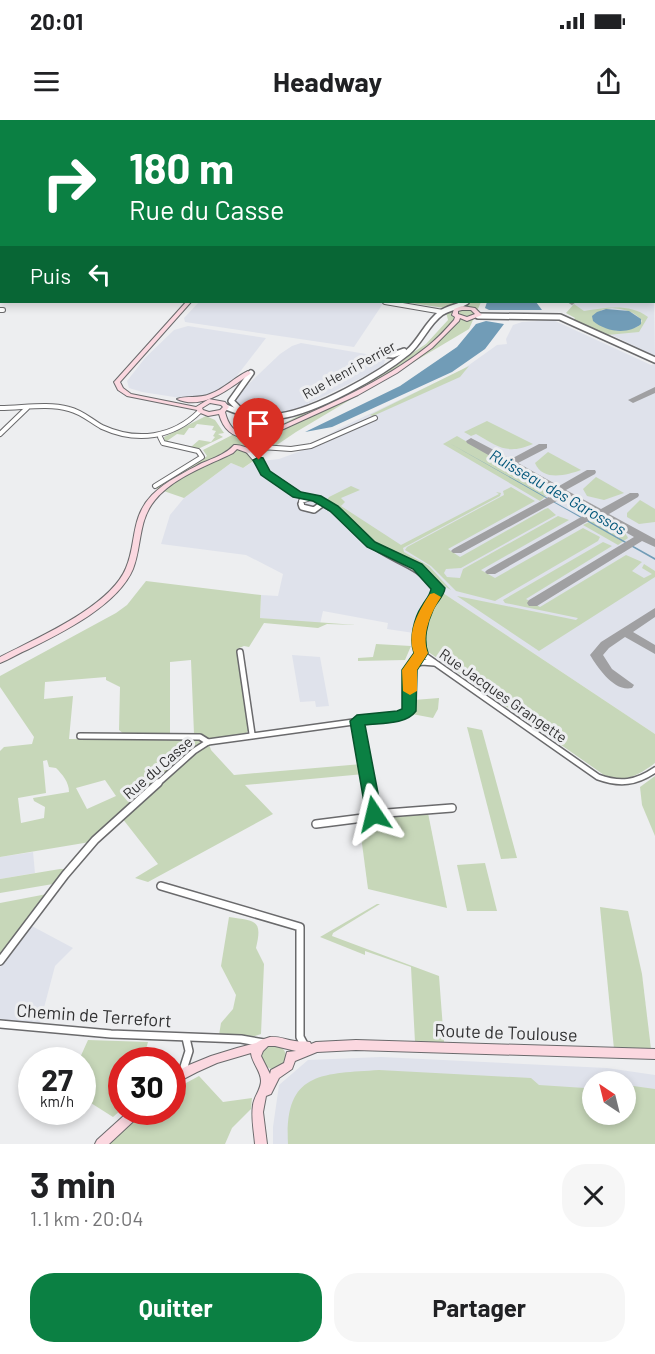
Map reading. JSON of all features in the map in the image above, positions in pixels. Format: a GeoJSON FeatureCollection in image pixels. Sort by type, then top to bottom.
{"type":"FeatureCollection","features":[{"type":"Feature","properties":{"kind":"main road"},"geometry":{"type":"LineString","coordinates":[[187,303],[117,382],[120,389],[129,395],[201,408],[219,401],[224,410],[224,422],[231,431],[245,436],[275,431],[391,373],[467,319],[478,315],[473,309],[472,303]]}},
{"type":"Feature","properties":{"kind":"main road"},"geometry":{"type":"LineString","coordinates":[[192,303],[124,380],[124,386],[131,392],[162,397],[188,400],[208,399],[220,394],[249,373]]}},
{"type":"Feature","properties":{"kind":"main road"},"geometry":{"type":"LineString","coordinates":[[467,319],[457,317],[454,312],[470,303]]}},
{"type":"Feature","properties":{"kind":"main road"},"geometry":{"type":"LineString","coordinates":[[462,308],[473,309]]}},
{"type":"Feature","properties":{"kind":"main road"},"geometry":{"type":"LineString","coordinates":[[437,340],[457,320],[457,317]]}},
{"type":"Feature","properties":{"kind":"main road"},"geometry":{"type":"LineString","coordinates":[[162,397],[201,408],[210,414],[246,451]]}},
{"type":"Feature","properties":{"kind":"main road"},"geometry":{"type":"LineString","coordinates":[[210,414],[224,410]]}},
{"type":"Feature","properties":{"kind":"main road"},"geometry":{"type":"LineString","coordinates":[[0,660],[74,621],[110,595],[123,580],[131,565],[141,518],[153,499],[177,479],[222,456],[262,445],[275,431]]}},
{"type":"Feature","properties":{"kind":"main road"},"geometry":{"type":"LineString","coordinates":[[222,456],[245,436]]}},
{"type":"Feature","properties":{"kind":"main road"},"geometry":{"type":"LineString","coordinates":[[255,436],[262,445]]}},
{"type":"Feature","properties":{"kind":"main road"},"geometry":{"type":"LineString","coordinates":[[186,1076],[239,1055],[260,1054],[276,1041],[286,1045],[292,1057],[288,1066],[272,1080],[263,1101],[260,1127]]}},
{"type":"Feature","properties":{"kind":"main road","name":"Route de Toulouse"},"geometry":{"type":"LineString","coordinates":[[286,1045],[655,1054]]}},
{"type":"Feature","properties":{"kind":"main road","name":"Route de Toulouse"},"geometry":{"type":"LineString","coordinates":[[292,1057],[306,1047]]}},
{"type":"Feature","properties":{"kind":"main road"},"geometry":{"type":"LineString","coordinates":[[260,1054],[269,1072],[280,1072]]}},
{"type":"Feature","properties":{"kind":"main road"},"geometry":{"type":"LineString","coordinates":[[260,1054],[266,1083],[258,1105],[261,1144]]}},
{"type":"Feature","properties":{"kind":"main road"},"geometry":{"type":"LineString","coordinates":[[101,1144],[121,1125]]}},
{"type":"Feature","properties":{"kind":"street"},"geometry":{"type":"LineString","coordinates":[[0,159],[0,165]]}},
{"type":"Feature","properties":{"kind":"street"},"geometry":{"type":"LineString","coordinates":[[392,303],[443,312]]}},
{"type":"Feature","properties":{"kind":"street","name":"Rue Henri Perrier"},"geometry":{"type":"LineString","coordinates":[[224,410],[262,416],[288,415],[374,374],[397,360],[415,344],[443,312],[464,303]]}},
{"type":"Feature","properties":{"kind":"street"},"geometry":{"type":"LineString","coordinates":[[478,315],[513,318],[560,317],[655,360]]}},
{"type":"Feature","properties":{"kind":"street"},"geometry":{"type":"LineString","coordinates":[[374,374],[387,362],[377,354],[397,354],[415,344]]}},
{"type":"Feature","properties":{"kind":"street"},"geometry":{"type":"LineString","coordinates":[[246,413],[234,407],[231,401],[249,373]]}},
{"type":"Feature","properties":{"kind":"street"},"geometry":{"type":"LineString","coordinates":[[0,434],[28,407]]}},
{"type":"Feature","properties":{"kind":"street"},"geometry":{"type":"LineString","coordinates":[[0,408],[65,408],[107,429],[139,437],[160,437],[186,422],[210,414]]}},
{"type":"Feature","properties":{"kind":"street"},"geometry":{"type":"LineString","coordinates":[[186,422],[201,408]]}},
{"type":"Feature","properties":{"kind":"street"},"geometry":{"type":"LineString","coordinates":[[259,463],[257,454],[262,445],[281,448],[311,446],[375,418]]}},
{"type":"Feature","properties":{"kind":"street"},"geometry":{"type":"LineString","coordinates":[[155,486],[202,457],[198,451],[163,443],[160,437]]}},
{"type":"Feature","properties":{"kind":"street"},"geometry":{"type":"LineString","coordinates":[[246,451],[259,463],[265,473],[298,495],[317,498],[320,506],[304,508],[298,495]]}},
{"type":"Feature","properties":{"kind":"street"},"geometry":{"type":"LineString","coordinates":[[301,501],[308,498]]}},
{"type":"Feature","properties":{"kind":"street","name":"Rue Jacques Grangette"},"geometry":{"type":"LineString","coordinates":[[320,506],[334,510],[376,547],[423,570],[438,588],[438,592],[426,609],[419,634],[417,644],[421,653],[598,777],[614,783],[630,783],[642,779],[655,770]]}},
{"type":"Feature","properties":{"kind":"street"},"geometry":{"type":"LineString","coordinates":[[240,652],[252,734]]}},
{"type":"Feature","properties":{"kind":"street"},"geometry":{"type":"LineString","coordinates":[[412,665],[421,653]]}},
{"type":"Feature","properties":{"kind":"street"},"geometry":{"type":"LineString","coordinates":[[412,665],[422,662],[437,664]]}},
{"type":"Feature","properties":{"kind":"street","name":"Rue du Casse"},"geometry":{"type":"LineString","coordinates":[[0,962],[65,875],[95,840],[184,759],[208,742],[252,734],[400,716],[409,711],[412,665]]}},
{"type":"Feature","properties":{"kind":"street"},"geometry":{"type":"LineString","coordinates":[[357,721],[374,814]]}},
{"type":"Feature","properties":{"kind":"street"},"geometry":{"type":"LineString","coordinates":[[80,736],[200,737],[208,742]]}},
{"type":"Feature","properties":{"kind":"street"},"geometry":{"type":"LineString","coordinates":[[316,824],[371,817],[374,814],[452,808]]}},
{"type":"Feature","properties":{"kind":"street"},"geometry":{"type":"LineString","coordinates":[[161,886],[300,927],[298,1007],[300,1037],[306,1047]]}},
{"type":"Feature","properties":{"kind":"street","name":"Chemin de Terrefort"},"geometry":{"type":"LineString","coordinates":[[0,1024],[186,1038],[241,1039],[260,1054]]}},
{"type":"Feature","properties":{"kind":"street","name":"Chemin de Terrefort"},"geometry":{"type":"LineString","coordinates":[[186,1038],[189,1051],[186,1057]]}},
{"type":"Feature","properties":{"kind":"shaded area"},"geometry":{"type":"Polygon","coordinates":[[[198,303],[383,303],[354,347],[185,322],[184,318],[198,303]]]}},
{"type":"Feature","properties":{"kind":"shaded area"},"geometry":{"type":"Polygon","coordinates":[[[570,303],[654,303],[655,356],[583,321],[570,303]]]}},
{"type":"Feature","properties":{"kind":"shaded area"},"geometry":{"type":"Polygon","coordinates":[[[553,320],[651,365],[655,364],[655,734],[443,593],[436,593],[423,608],[414,633],[387,629],[388,623],[323,611],[320,624],[260,618],[261,595],[278,596],[283,574],[246,555],[161,544],[170,515],[184,498],[231,463],[243,468],[253,462],[279,459],[301,451],[338,429],[462,370],[497,345],[507,344],[506,339],[513,325],[522,322],[553,320]]]}},
{"type":"Feature","properties":{"kind":"shaded area"},"geometry":{"type":"Polygon","coordinates":[[[188,326],[266,338],[233,381],[210,397],[187,399],[129,388],[127,381],[145,358],[174,330],[188,326]]]}},
{"type":"Feature","properties":{"kind":"shaded area"},"geometry":{"type":"Polygon","coordinates":[[[301,343],[378,356],[385,360],[384,364],[375,371],[290,413],[262,414],[236,406],[235,397],[280,354],[301,343]]]}},
{"type":"Feature","properties":{"kind":"shaded area"},"geometry":{"type":"Polygon","coordinates":[[[292,655],[320,657],[329,706],[316,707],[315,701],[300,702],[292,655]]]}},
{"type":"Feature","properties":{"kind":"shaded area"},"geometry":{"type":"Polygon","coordinates":[[[33,852],[35,873],[0,879],[0,857],[33,852]]]}},
{"type":"Feature","properties":{"kind":"shaded area"},"geometry":{"type":"Polygon","coordinates":[[[30,925],[73,948],[55,966],[40,1023],[0,1020],[0,967],[30,925]]]}},
{"type":"Feature","properties":{"kind":"shaded area"},"geometry":{"type":"Polygon","coordinates":[[[381,1057],[607,1068],[628,1071],[582,1071],[582,1125],[636,1125],[636,1072],[655,1075],[655,1144],[273,1144],[279,1085],[308,1060],[381,1057]]]}},
{"type":"Feature","properties":{"kind":"green space"},"geometry":{"type":"Polygon","coordinates":[[[411,303],[481,303],[469,329],[296,432],[243,468],[231,463],[184,498],[152,487],[203,459],[207,456],[203,450],[236,433],[254,435],[280,425],[371,380],[426,344],[448,320],[445,308],[411,303]]]}},
{"type":"Feature","properties":{"kind":"green space"},"geometry":{"type":"Polygon","coordinates":[[[574,304],[584,311],[608,308],[625,308],[648,317],[639,332],[607,335],[573,320],[575,318],[566,313],[574,304]],[[612,308],[601,310],[616,331],[637,327],[642,321],[632,313],[612,308]]]}},
{"type":"Feature","properties":{"kind":"green space"},"geometry":{"type":"Polygon","coordinates":[[[469,366],[460,377],[373,416],[370,415],[469,366]]]}},
{"type":"Feature","properties":{"kind":"green space"},"geometry":{"type":"Polygon","coordinates":[[[206,416],[215,420],[224,433],[218,434],[223,437],[198,449],[191,447],[199,440],[211,442],[215,437],[213,436],[216,431],[212,430],[214,426],[197,424],[194,428],[189,428],[184,435],[177,434],[167,441],[175,443],[165,442],[164,437],[206,416]]]}},
{"type":"Feature","properties":{"kind":"green space"},"geometry":{"type":"Polygon","coordinates":[[[487,421],[533,444],[516,449],[503,448],[476,434],[471,436],[464,432],[487,421]]]}},
{"type":"Feature","properties":{"kind":"green space"},"geometry":{"type":"Polygon","coordinates":[[[457,436],[548,489],[550,493],[540,501],[443,444],[457,436]]]}},
{"type":"Feature","properties":{"kind":"green space"},"geometry":{"type":"Polygon","coordinates":[[[548,452],[581,470],[556,476],[544,473],[535,463],[548,452]]]}},
{"type":"Feature","properties":{"kind":"green space"},"geometry":{"type":"Polygon","coordinates":[[[596,477],[624,493],[604,500],[587,496],[583,489],[596,477]]]}},
{"type":"Feature","properties":{"kind":"green space"},"geometry":{"type":"Polygon","coordinates":[[[351,486],[360,490],[341,498],[345,502],[341,506],[401,545],[499,494],[496,492],[501,493],[500,496],[403,548],[404,552],[429,566],[451,590],[441,584],[428,569],[377,544],[338,509],[326,502],[329,497],[351,486]]]}},
{"type":"Feature","properties":{"kind":"green space"},"geometry":{"type":"Polygon","coordinates":[[[511,487],[535,501],[448,549],[460,557],[545,509],[548,508],[556,515],[461,568],[446,569],[444,573],[447,577],[460,578],[463,569],[558,516],[569,520],[481,570],[495,578],[583,528],[600,537],[598,541],[495,601],[456,591],[431,566],[405,550],[504,495],[503,491],[511,487]]]}},
{"type":"Feature","properties":{"kind":"green space"},"geometry":{"type":"Polygon","coordinates":[[[640,500],[655,509],[655,522],[639,524],[627,517],[627,513],[640,500]]]}},
{"type":"Feature","properties":{"kind":"green space"},"geometry":{"type":"Polygon","coordinates":[[[595,519],[605,521],[623,531],[628,538],[618,545],[583,525],[595,519]]]}},
{"type":"Feature","properties":{"kind":"green space"},"geometry":{"type":"Polygon","coordinates":[[[603,542],[612,546],[526,599],[540,607],[626,555],[642,562],[632,571],[644,578],[652,574],[642,568],[644,564],[655,571],[655,577],[539,651],[457,596],[576,620],[578,618],[505,603],[503,600],[603,542]]]}},
{"type":"Feature","properties":{"kind":"green space"},"geometry":{"type":"Polygon","coordinates":[[[146,581],[261,595],[260,618],[356,625],[327,624],[318,628],[264,623],[249,647],[244,646],[237,649],[249,730],[246,733],[210,739],[194,734],[191,660],[170,662],[170,735],[125,735],[119,730],[120,687],[106,680],[106,677],[45,682],[44,699],[73,696],[69,739],[203,740],[90,842],[0,857],[0,751],[4,747],[32,744],[34,737],[0,687],[0,676],[127,605],[146,581]],[[47,760],[43,761],[46,793],[18,798],[21,823],[44,818],[45,807],[33,798],[69,792],[65,778],[56,768],[49,767],[47,760]],[[105,780],[76,788],[87,809],[116,796],[105,780]]]}},
{"type":"Feature","properties":{"kind":"green space"},"geometry":{"type":"Polygon","coordinates":[[[443,593],[655,734],[655,763],[631,777],[618,779],[604,775],[427,651],[424,644],[424,629],[430,613],[443,593]]]}},
{"type":"Feature","properties":{"kind":"green space"},"geometry":{"type":"Polygon","coordinates":[[[376,644],[411,646],[405,660],[358,661],[358,658],[373,657],[376,644]]]}},
{"type":"Feature","properties":{"kind":"green space"},"geometry":{"type":"Polygon","coordinates":[[[439,698],[438,709],[433,718],[412,714],[414,700],[439,698]]]}},
{"type":"Feature","properties":{"kind":"green space"},"geometry":{"type":"Polygon","coordinates":[[[467,727],[482,730],[517,858],[501,859],[467,727]]]}},
{"type":"Feature","properties":{"kind":"green space"},"geometry":{"type":"Polygon","coordinates":[[[209,744],[211,750],[234,775],[362,764],[364,774],[245,785],[273,814],[148,882],[135,878],[158,864],[122,818],[197,750],[209,744]]]}},
{"type":"Feature","properties":{"kind":"green space"},"geometry":{"type":"Polygon","coordinates":[[[655,776],[655,836],[642,805],[640,787],[655,776]]]}},
{"type":"Feature","properties":{"kind":"green space"},"geometry":{"type":"Polygon","coordinates":[[[428,813],[447,908],[368,889],[359,821],[386,816],[428,813]]]}},
{"type":"Feature","properties":{"kind":"green space"},"geometry":{"type":"Polygon","coordinates":[[[485,863],[497,911],[467,911],[457,865],[485,863]]]}},
{"type":"Feature","properties":{"kind":"green space"},"geometry":{"type":"Polygon","coordinates":[[[66,869],[53,884],[0,893],[0,879],[66,869]]]}},
{"type":"Feature","properties":{"kind":"green space"},"geometry":{"type":"Polygon","coordinates":[[[47,894],[0,957],[0,903],[47,894]]]}},
{"type":"Feature","properties":{"kind":"green space"},"geometry":{"type":"Polygon","coordinates":[[[380,904],[333,933],[332,936],[439,976],[444,1042],[415,1042],[411,967],[365,951],[365,955],[320,937],[380,904]]]}},
{"type":"Feature","properties":{"kind":"green space"},"geometry":{"type":"Polygon","coordinates":[[[600,907],[628,911],[642,974],[651,1049],[614,1049],[600,907]]]}},
{"type":"Feature","properties":{"kind":"green space"},"geometry":{"type":"Polygon","coordinates":[[[229,917],[251,921],[255,923],[258,931],[256,948],[264,964],[261,1034],[255,1036],[219,1035],[221,1023],[233,1009],[236,995],[221,966],[229,917]]]}},
{"type":"Feature","properties":{"kind":"green space"},"geometry":{"type":"Polygon","coordinates":[[[88,1040],[148,1042],[147,1047],[108,1047],[108,1114],[96,1106],[96,1047],[85,1047],[88,1040]]]}},
{"type":"Feature","properties":{"kind":"green space"},"geometry":{"type":"Polygon","coordinates":[[[274,1045],[279,1046],[285,1052],[285,1062],[279,1068],[274,1069],[269,1068],[263,1062],[262,1057],[263,1052],[269,1046],[274,1045]]]}},
{"type":"Feature","properties":{"kind":"green space"},"geometry":{"type":"Polygon","coordinates":[[[379,1070],[531,1078],[539,1085],[582,1088],[582,1125],[636,1125],[636,1086],[655,1089],[655,1144],[288,1144],[288,1120],[293,1102],[300,1090],[311,1081],[340,1073],[379,1070]]]}},
{"type":"Feature","properties":{"kind":"green space"},"geometry":{"type":"Polygon","coordinates":[[[199,1076],[223,1102],[252,1098],[251,1109],[232,1128],[225,1144],[109,1144],[128,1125],[186,1125],[186,1083],[199,1076]]]}},
{"type":"Feature","properties":{"kind":"water"},"geometry":{"type":"Polygon","coordinates":[[[487,303],[537,303],[542,310],[489,310],[485,308],[487,303]]]}},
{"type":"Feature","properties":{"kind":"water"},"geometry":{"type":"Polygon","coordinates":[[[606,309],[629,311],[641,319],[641,324],[624,331],[604,328],[593,321],[592,316],[606,309]]]}},
{"type":"Feature","properties":{"kind":"water"},"geometry":{"type":"Polygon","coordinates":[[[486,321],[504,324],[485,349],[452,372],[332,427],[305,432],[400,386],[457,347],[476,324],[486,321]]]}},
{"type":"Feature","properties":{"kind":"water"},"geometry":{"type":"Polygon","coordinates":[[[451,444],[655,558],[655,560],[451,444]]]}},
{"type":"Feature","properties":{"kind":"taxiway"},"geometry":{"type":"LineString","coordinates":[[633,400],[655,390]]}},
{"type":"Feature","properties":{"kind":"taxiway"},"geometry":{"type":"LineString","coordinates":[[471,441],[564,493]]}},
{"type":"Feature","properties":{"kind":"taxiway"},"geometry":{"type":"LineString","coordinates":[[511,463],[543,446]]}},
{"type":"Feature","properties":{"kind":"taxiway"},"geometry":{"type":"LineString","coordinates":[[559,490],[591,472]]}},
{"type":"Feature","properties":{"kind":"taxiway"},"geometry":{"type":"LineString","coordinates":[[457,551],[564,493]]}},
{"type":"Feature","properties":{"kind":"taxiway"},"geometry":{"type":"LineString","coordinates":[[564,493],[601,514]]}},
{"type":"Feature","properties":{"kind":"taxiway"},"geometry":{"type":"LineString","coordinates":[[601,514],[634,495]]}},
{"type":"Feature","properties":{"kind":"taxiway"},"geometry":{"type":"LineString","coordinates":[[491,572],[597,512]]}},
{"type":"Feature","properties":{"kind":"taxiway"},"geometry":{"type":"LineString","coordinates":[[601,514],[655,544]]}},
{"type":"Feature","properties":{"kind":"taxiway"},"geometry":{"type":"LineString","coordinates":[[533,603],[642,537]]}},
{"type":"Feature","properties":{"kind":"taxiway"},"geometry":{"type":"LineString","coordinates":[[628,685],[608,672],[596,655],[605,645],[655,612]]}},
{"type":"Feature","properties":{"kind":"taxiway"},"geometry":{"type":"LineString","coordinates":[[625,632],[655,650]]}},
{"type":"Feature","properties":{"kind":"slow traffic"},"geometry":{"type":"LineString","coordinates":[[410,691],[410,670],[421,653],[417,644],[419,634],[426,609],[434,597]]}},
{"type":"Feature","properties":{"kind":"route"},"geometry":{"type":"LineString","coordinates":[[259,460],[265,473],[298,495],[317,498],[334,509],[371,544],[418,567],[438,588],[438,592],[426,609],[419,634],[417,644],[421,653],[410,670],[411,706],[409,711],[400,716],[357,721],[374,814]]}},
{"type":"Feature","properties":{"kind":"water label","name":"Ruisseau des Garossos"},"geometry":{"type":"Point","coordinates":[558,492]}}]}
